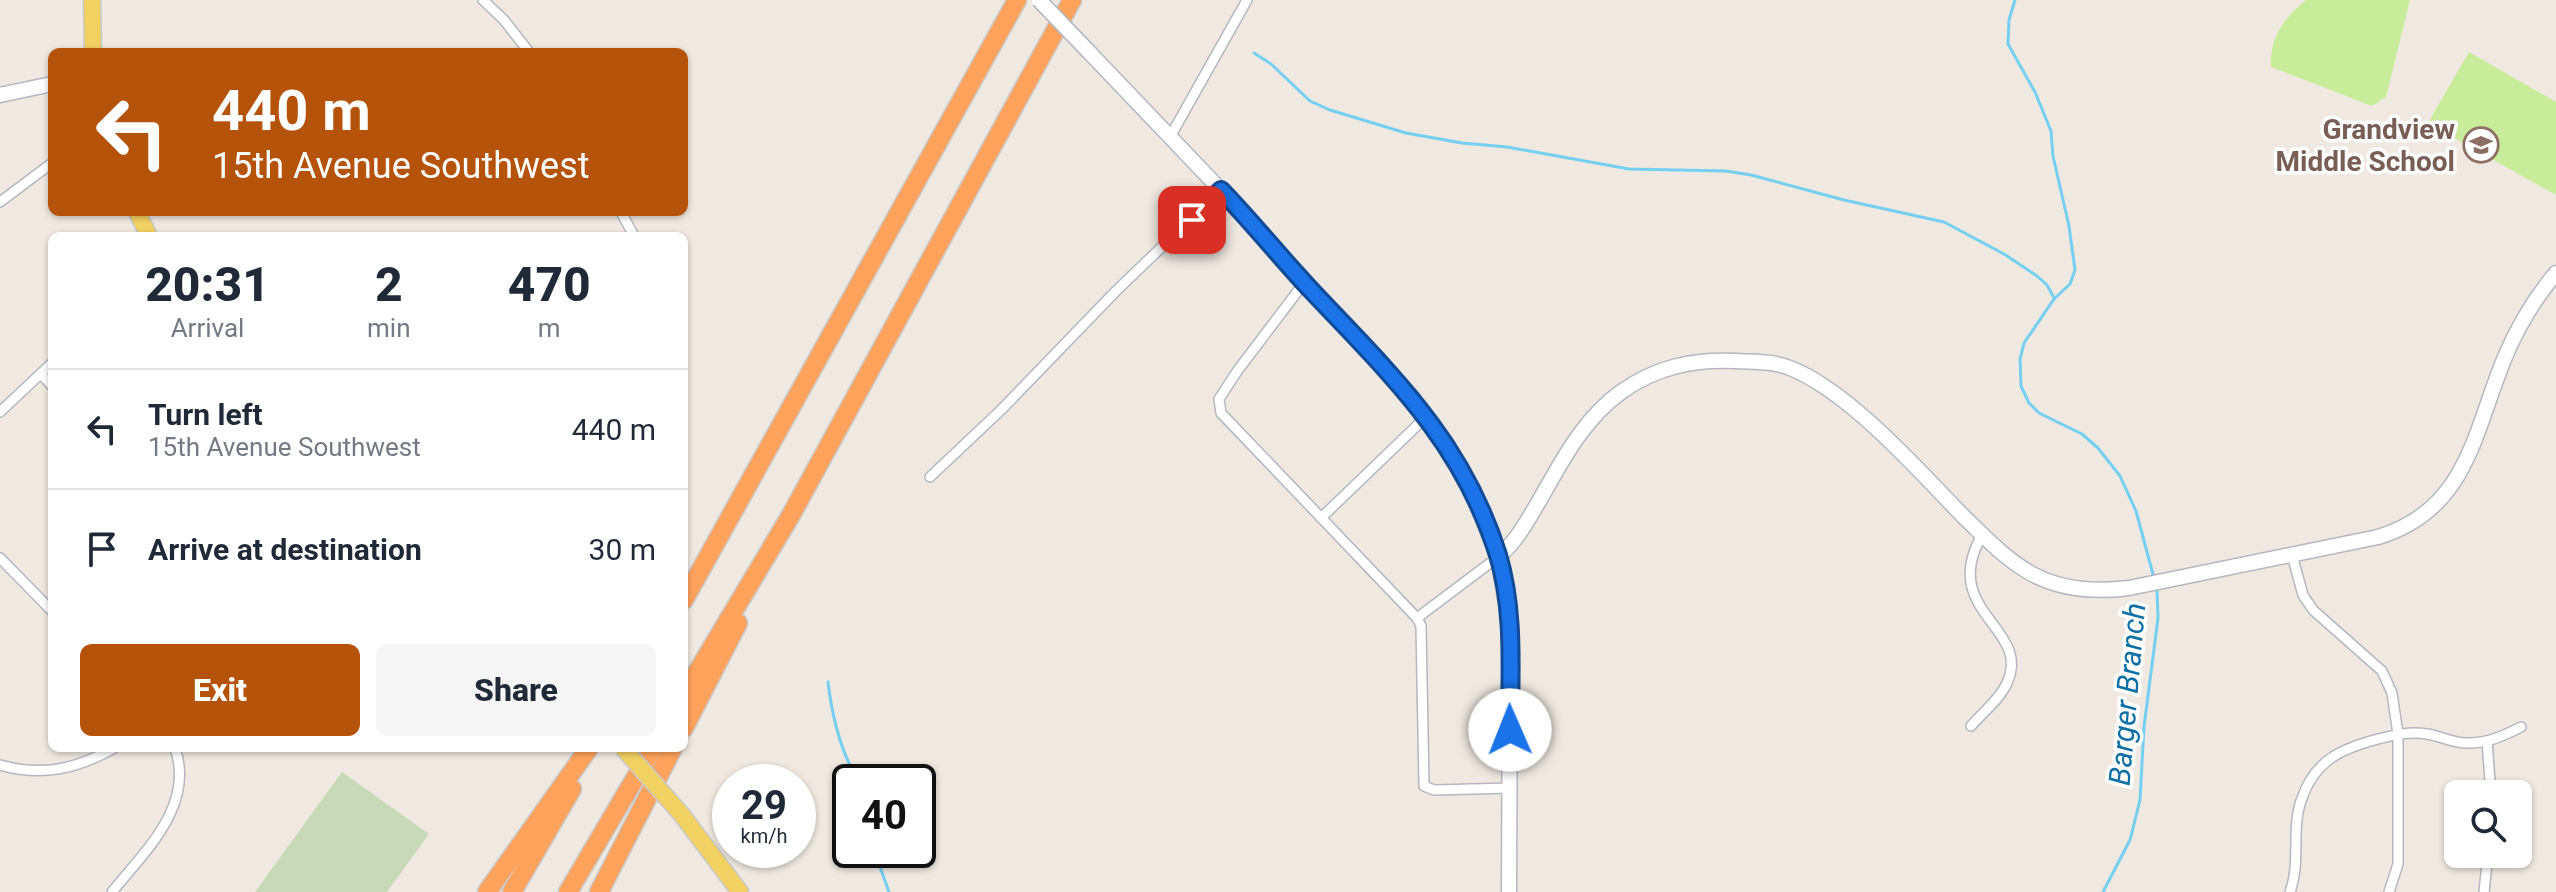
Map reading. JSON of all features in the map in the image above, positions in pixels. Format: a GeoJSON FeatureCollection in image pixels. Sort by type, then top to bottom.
{"type":"FeatureCollection","features":[{"type":"Feature","properties":{"kind":"highway"},"geometry":{"type":"LineString","coordinates":[[688,593],[1017,0]]}},
{"type":"Feature","properties":{"kind":"highway"},"geometry":{"type":"LineString","coordinates":[[688,687],[828,448],[1072,0]]}},
{"type":"Feature","properties":{"kind":"highway"},"geometry":{"type":"LineString","coordinates":[[688,720],[734,631],[771,548]]}},
{"type":"Feature","properties":{"kind":"highway"},"geometry":{"type":"LineString","coordinates":[[487,892],[586,752]]}},
{"type":"Feature","properties":{"kind":"highway"},"geometry":{"type":"LineString","coordinates":[[512,892],[593,752]]}},
{"type":"Feature","properties":{"kind":"highway"},"geometry":{"type":"LineString","coordinates":[[568,892],[651,752]]}},
{"type":"Feature","properties":{"kind":"highway"},"geometry":{"type":"LineString","coordinates":[[599,892],[671,752]]}},
{"type":"Feature","properties":{"kind":"main road"},"geometry":{"type":"LineString","coordinates":[[92,0],[93,48]]}},
{"type":"Feature","properties":{"kind":"main road"},"geometry":{"type":"LineString","coordinates":[[627,752],[682,815],[740,892]]}},
{"type":"Feature","properties":{"kind":"street"},"geometry":{"type":"LineString","coordinates":[[483,0],[526,48]]}},
{"type":"Feature","properties":{"kind":"street"},"geometry":{"type":"LineString","coordinates":[[1039,0],[1396,379],[1427,416],[1466,478],[1498,557],[1510,637],[1509,892]]}},
{"type":"Feature","properties":{"kind":"street"},"geometry":{"type":"LineString","coordinates":[[1170,137],[1247,0]]}},
{"type":"Feature","properties":{"kind":"street"},"geometry":{"type":"LineString","coordinates":[[0,95],[48,85]]}},
{"type":"Feature","properties":{"kind":"street"},"geometry":{"type":"LineString","coordinates":[[0,202],[48,166]]}},
{"type":"Feature","properties":{"kind":"street"},"geometry":{"type":"LineString","coordinates":[[930,477],[1221,190]]}},
{"type":"Feature","properties":{"kind":"street"},"geometry":{"type":"LineString","coordinates":[[1417,618],[1498,557],[1521,532],[1575,440],[1606,404],[1629,387],[1663,370],[1715,360],[1778,364],[1825,387],[1865,420],[1982,535],[2018,565],[2037,576],[2088,590],[2129,588],[2394,532],[2435,507],[2456,481],[2518,330],[2556,273]]}},
{"type":"Feature","properties":{"kind":"street"},"geometry":{"type":"LineString","coordinates":[[1304,283],[1218,402],[1221,413],[1417,618],[1421,626],[1424,786],[1434,790],[1510,788]]}},
{"type":"Feature","properties":{"kind":"street"},"geometry":{"type":"LineString","coordinates":[[0,412],[48,367]]}},
{"type":"Feature","properties":{"kind":"street"},"geometry":{"type":"LineString","coordinates":[[41,374],[48,382]]}},
{"type":"Feature","properties":{"kind":"street"},"geometry":{"type":"LineString","coordinates":[[1321,518],[1427,416]]}},
{"type":"Feature","properties":{"kind":"street"},"geometry":{"type":"LineString","coordinates":[[1971,726],[2001,693],[2011,669],[2007,645],[1971,588],[1970,564],[1982,535]]}},
{"type":"Feature","properties":{"kind":"street"},"geometry":{"type":"LineString","coordinates":[[2292,555],[2303,595],[2313,610],[2382,671],[2396,706],[2398,864],[2389,892]]}},
{"type":"Feature","properties":{"kind":"street"},"geometry":{"type":"LineString","coordinates":[[0,558],[48,607]]}},
{"type":"Feature","properties":{"kind":"street"},"geometry":{"type":"LineString","coordinates":[[2290,892],[2296,865],[2300,802],[2314,774],[2335,753],[2398,734],[2424,733],[2465,744],[2487,741],[2521,727]]}},
{"type":"Feature","properties":{"kind":"street"},"geometry":{"type":"LineString","coordinates":[[2487,741],[2490,780]]}},
{"type":"Feature","properties":{"kind":"street"},"geometry":{"type":"LineString","coordinates":[[0,765],[31,771],[56,770],[81,765],[106,752]]}},
{"type":"Feature","properties":{"kind":"street"},"geometry":{"type":"LineString","coordinates":[[112,892],[172,812],[181,779],[176,752]]}},
{"type":"Feature","properties":{"kind":"street"},"geometry":{"type":"LineString","coordinates":[[2484,892],[2487,868]]}},
{"type":"Feature","properties":{"kind":"green space"},"geometry":{"type":"Polygon","coordinates":[[[2306,0],[2410,0],[2386,97],[2372,106],[2271,67],[2275,38],[2291,14],[2306,0]]]}},
{"type":"Feature","properties":{"kind":"green space"},"geometry":{"type":"Polygon","coordinates":[[[2469,52],[2556,102],[2556,195],[2428,123],[2469,52]]]}},
{"type":"Feature","properties":{"kind":"green space"},"geometry":{"type":"Polygon","coordinates":[[[342,772],[429,834],[387,892],[255,892],[342,772]]]}},
{"type":"Feature","properties":{"kind":"waterway","name":"Barger Branch"},"geometry":{"type":"LineString","coordinates":[[2015,0],[2009,20],[2008,44],[2035,92],[2051,131],[2075,270],[2070,284],[2054,299],[2024,343],[2020,359],[2021,386],[2029,403],[2039,413],[2082,434],[2098,448],[2120,476],[2136,511],[2154,578]]}},
{"type":"Feature","properties":{"kind":"waterway"},"geometry":{"type":"LineString","coordinates":[[1254,53],[1271,64],[1310,101],[1406,133],[1629,169],[1726,171],[1751,175],[1944,222],[2004,254],[2037,276],[2047,285],[2054,298]]}},
{"type":"Feature","properties":{"kind":"waterway","name":"Barger Branch"},"geometry":{"type":"LineString","coordinates":[[2103,892],[2130,840],[2140,800],[2144,727],[2158,618],[2157,589]]}},
{"type":"Feature","properties":{"kind":"waterway"},"geometry":{"type":"LineString","coordinates":[[828,682],[838,734],[850,764]]}},
{"type":"Feature","properties":{"kind":"waterway"},"geometry":{"type":"LineString","coordinates":[[880,868],[889,892]]}},
{"type":"Feature","properties":{"kind":"place","name":"Grandview Middle School"},"geometry":{"type":"Point","coordinates":[2481,145]}},
{"type":"Feature","properties":{"kind":"route"},"geometry":{"type":"LineString","coordinates":[[1192,220],[1221,190],[1413,398],[1445,441],[1480,508],[1498,557],[1510,637],[1510,730]]}}]}
